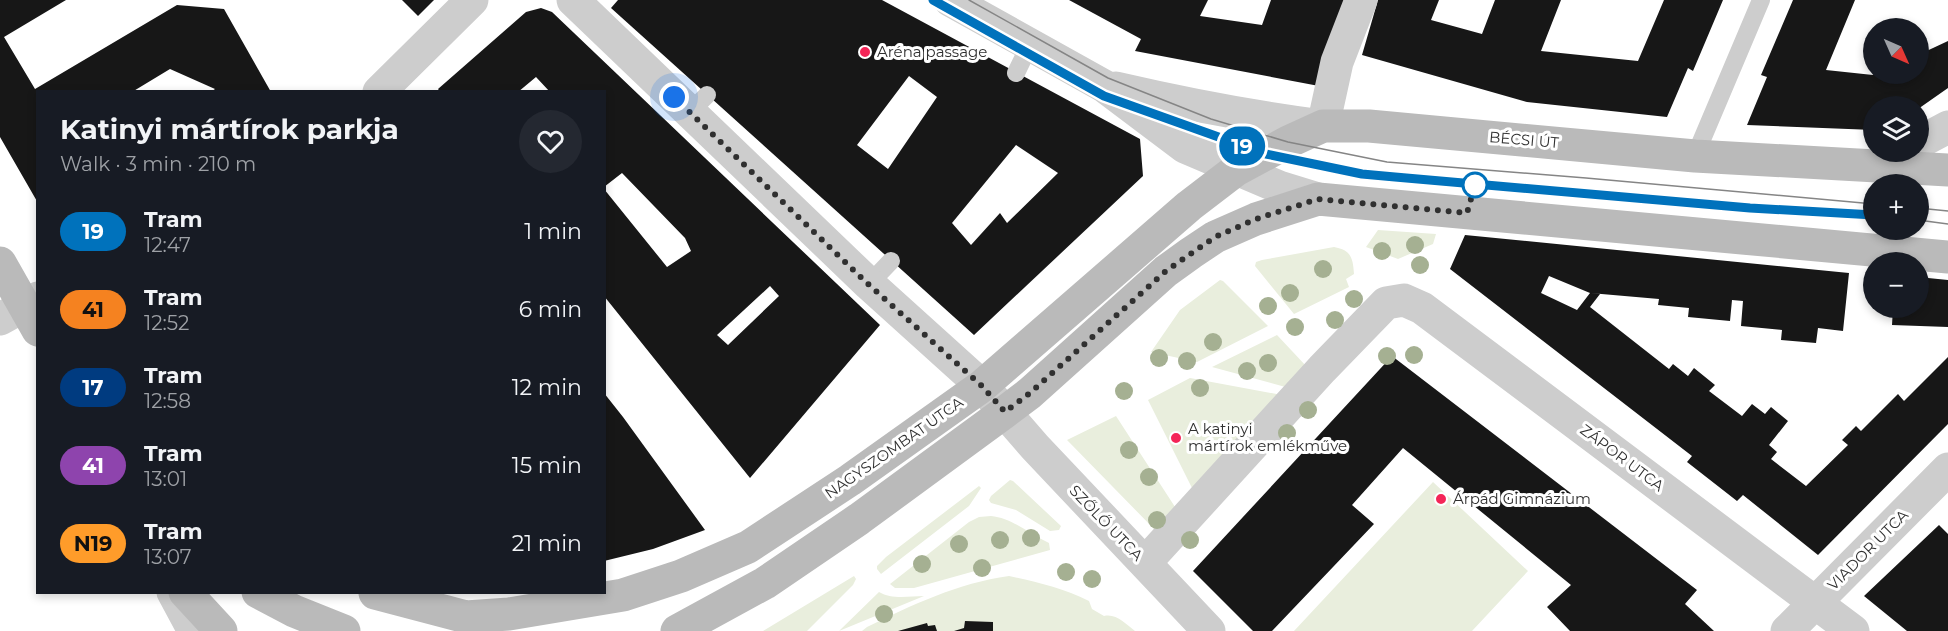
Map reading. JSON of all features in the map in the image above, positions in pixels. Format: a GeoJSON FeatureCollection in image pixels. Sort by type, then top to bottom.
{"type":"FeatureCollection","features":[{"type":"Feature","properties":{"kind":"main road","name":"BÉCSI ÚT"},"geometry":{"type":"LineString","coordinates":[[1323,126],[1368,126],[1695,156],[1863,158]]}},
{"type":"Feature","properties":{"kind":"main road","name":"NAGYSZOMBAT UTCA"},"geometry":{"type":"LineString","coordinates":[[379,594],[466,617],[509,614],[623,595],[681,576],[748,547],[850,480],[982,386],[1189,206],[1236,170],[1323,126]]}},
{"type":"Feature","properties":{"kind":"main road","name":"BÉCSI ÚT"},"geometry":{"type":"LineString","coordinates":[[1911,162],[1948,170]]}},
{"type":"Feature","properties":{"kind":"main road","name":"BÉCSI ÚT"},"geometry":{"type":"LineString","coordinates":[[1318,199],[1948,257]]}},
{"type":"Feature","properties":{"kind":"main road"},"geometry":{"type":"LineString","coordinates":[[680,630],[775,576],[859,519],[1005,412],[1030,393],[1166,271],[1191,253],[1215,237],[1256,219],[1318,199]]}},
{"type":"Feature","properties":{"kind":"main road"},"geometry":{"type":"LineString","coordinates":[[0,263],[25,313]]}},
{"type":"Feature","properties":{"kind":"main road"},"geometry":{"type":"LineString","coordinates":[[187,594],[221,631]]}},
{"type":"Feature","properties":{"kind":"main road"},"geometry":{"type":"LineString","coordinates":[[262,594],[294,611],[344,631]]}},
{"type":"Feature","properties":{"kind":"main road"},"geometry":{"type":"LineString","coordinates":[[377,594],[406,613],[425,631]]}},
{"type":"Feature","properties":{"kind":"street"},"geometry":{"type":"LineString","coordinates":[[381,90],[472,0]]}},
{"type":"Feature","properties":{"kind":"street","name":"SZŐLŐ UTCA"},"geometry":{"type":"LineString","coordinates":[[573,0],[698,103],[868,284],[982,386],[1035,447],[1209,631]]}},
{"type":"Feature","properties":{"kind":"street","name":"BÉCSI ÚT"},"geometry":{"type":"LineString","coordinates":[[950,0],[1023,58],[1104,86],[1264,119],[1323,126]]}},
{"type":"Feature","properties":{"kind":"street"},"geometry":{"type":"LineString","coordinates":[[1323,126],[1337,62],[1361,0]]}},
{"type":"Feature","properties":{"kind":"street","name":"BÉCSI ÚT"},"geometry":{"type":"LineString","coordinates":[[1104,86],[1185,147],[1279,187],[1318,199]]}},
{"type":"Feature","properties":{"kind":"street"},"geometry":{"type":"LineString","coordinates":[[1929,136],[1948,127]]}},
{"type":"Feature","properties":{"kind":"street","name":"BÉCSI ÚT"},"geometry":{"type":"LineString","coordinates":[[1185,147],[1200,171],[1200,180],[1189,206]]}},
{"type":"Feature","properties":{"kind":"street","name":"ZÁPOR UTCA"},"geometry":{"type":"LineString","coordinates":[[1145,563],[1322,369],[1386,303],[1404,300],[1422,308],[1853,631]]}},
{"type":"Feature","properties":{"kind":"street","name":"VIADOR UTCA"},"geometry":{"type":"LineString","coordinates":[[1787,631],[1948,469]]}},
{"type":"Feature","properties":{"kind":"street"},"geometry":{"type":"LineString","coordinates":[[175,594],[194,631]]}},
{"type":"Feature","properties":{"kind":"lane"},"geometry":{"type":"LineString","coordinates":[[1695,156],[1761,0]]}},
{"type":"Feature","properties":{"kind":"lane"},"geometry":{"type":"LineString","coordinates":[[868,284],[891,261]]}},
{"type":"Feature","properties":{"kind":"green space"},"geometry":{"type":"Polygon","coordinates":[[[1378,230],[1436,234],[1433,244],[1398,259],[1366,247],[1378,230]]]}},
{"type":"Feature","properties":{"kind":"green space"},"geometry":{"type":"Polygon","coordinates":[[[1334,247],[1344,250],[1352,259],[1354,274],[1346,279],[1349,287],[1294,314],[1255,266],[1256,262],[1262,260],[1334,247]]]}},
{"type":"Feature","properties":{"kind":"green space"},"geometry":{"type":"Polygon","coordinates":[[[1220,280],[1268,326],[1197,362],[1151,352],[1180,310],[1220,280]]]}},
{"type":"Feature","properties":{"kind":"green space"},"geometry":{"type":"Polygon","coordinates":[[[1277,335],[1307,367],[1289,388],[1212,367],[1277,335]]]}},
{"type":"Feature","properties":{"kind":"green space"},"geometry":{"type":"Polygon","coordinates":[[[1190,378],[1282,395],[1194,492],[1148,400],[1190,378]]]}},
{"type":"Feature","properties":{"kind":"green space"},"geometry":{"type":"Polygon","coordinates":[[[1116,416],[1177,510],[1157,532],[1067,440],[1116,416]]]}},
{"type":"Feature","properties":{"kind":"green space"},"geometry":{"type":"Polygon","coordinates":[[[1010,480],[1061,526],[1059,530],[1050,531],[1016,510],[991,503],[989,500],[991,496],[1010,480]]]}},
{"type":"Feature","properties":{"kind":"green space"},"geometry":{"type":"Polygon","coordinates":[[[1433,482],[1528,571],[1472,631],[1294,631],[1433,482]]]}},
{"type":"Feature","properties":{"kind":"green space"},"geometry":{"type":"Polygon","coordinates":[[[979,486],[981,488],[969,506],[881,574],[877,566],[886,557],[979,486]]]}},
{"type":"Feature","properties":{"kind":"green space"},"geometry":{"type":"Polygon","coordinates":[[[991,516],[1014,523],[1049,543],[1050,550],[914,588],[895,588],[890,584],[969,522],[979,517],[991,516]]]}},
{"type":"Feature","properties":{"kind":"green space"},"geometry":{"type":"Polygon","coordinates":[[[854,576],[856,579],[853,585],[807,631],[763,631],[854,576]]]}},
{"type":"Feature","properties":{"kind":"green space"},"geometry":{"type":"Polygon","coordinates":[[[1009,576],[1079,596],[1089,601],[1092,609],[1104,616],[1117,618],[1135,631],[862,631],[918,603],[954,589],[1009,576]]]}},
{"type":"Feature","properties":{"kind":"green space"},"geometry":{"type":"Polygon","coordinates":[[[879,592],[895,597],[924,596],[839,631],[879,592]]]}},
{"type":"Feature","properties":{"kind":"building"},"geometry":{"type":"Polygon","coordinates":[[[0,0],[66,0],[4,37],[35,89],[177,5],[224,9],[270,90],[214,90],[170,69],[135,90],[36,90],[36,200],[0,137],[0,0]]]}},
{"type":"Feature","properties":{"kind":"building"},"geometry":{"type":"Polygon","coordinates":[[[402,0],[434,0],[418,16],[402,0]]]}},
{"type":"Feature","properties":{"kind":"building"},"geometry":{"type":"Polygon","coordinates":[[[618,0],[882,0],[1140,139],[1143,176],[974,335],[611,8],[618,0]],[[909,76],[857,145],[888,169],[937,97],[909,76]],[[1016,145],[952,223],[971,245],[1000,213],[1007,223],[1058,173],[1016,145]]]}},
{"type":"Feature","properties":{"kind":"building"},"geometry":{"type":"Polygon","coordinates":[[[1069,0],[1208,0],[1200,16],[1262,25],[1271,0],[1347,0],[1319,86],[1135,51],[1141,39],[1069,0]]]}},
{"type":"Feature","properties":{"kind":"building"},"geometry":{"type":"Polygon","coordinates":[[[1378,0],[1439,0],[1431,20],[1482,34],[1495,0],[1561,0],[1541,51],[1638,61],[1664,0],[1723,0],[1693,71],[1688,68],[1667,117],[1527,102],[1362,55],[1378,0]]]}},
{"type":"Feature","properties":{"kind":"building"},"geometry":{"type":"Polygon","coordinates":[[[1793,0],[1855,0],[1826,70],[1863,74],[1863,84],[1929,84],[1929,50],[1948,41],[1948,88],[1929,101],[1929,96],[1863,96],[1863,130],[1747,125],[1767,77],[1761,75],[1793,0]]]}},
{"type":"Feature","properties":{"kind":"building"},"geometry":{"type":"Polygon","coordinates":[[[541,8],[552,12],[880,325],[750,478],[606,298],[606,191],[667,267],[691,251],[685,238],[622,173],[606,185],[606,90],[548,90],[536,77],[520,90],[438,89],[526,12],[541,8]],[[770,286],[717,335],[728,345],[779,296],[770,286]]]}},
{"type":"Feature","properties":{"kind":"building"},"geometry":{"type":"Polygon","coordinates":[[[1465,235],[1849,273],[1843,331],[1818,328],[1816,343],[1781,340],[1782,330],[1741,326],[1743,301],[1732,300],[1730,321],[1688,317],[1689,308],[1658,305],[1659,299],[1590,293],[1600,294],[1590,307],[1669,369],[1673,364],[1688,376],[1694,368],[1715,385],[1709,391],[1742,416],[1752,404],[1765,414],[1771,407],[1788,421],[1769,445],[1777,452],[1771,459],[1806,486],[1848,445],[1842,440],[1856,426],[1861,431],[1898,394],[1904,401],[1948,357],[1948,424],[1818,555],[1743,495],[1737,501],[1687,462],[1692,456],[1450,269],[1465,235]],[[1549,276],[1541,293],[1577,310],[1590,293],[1549,276]]]}},
{"type":"Feature","properties":{"kind":"building"},"geometry":{"type":"Polygon","coordinates":[[[1929,278],[1948,280],[1948,327],[1892,325],[1892,318],[1929,318],[1929,278]]]}},
{"type":"Feature","properties":{"kind":"building"},"geometry":{"type":"Polygon","coordinates":[[[1392,356],[1697,590],[1685,604],[1714,631],[1570,631],[1547,607],[1571,585],[1403,448],[1352,505],[1374,524],[1272,631],[1253,631],[1193,571],[1392,356]]]}},
{"type":"Feature","properties":{"kind":"building"},"geometry":{"type":"Polygon","coordinates":[[[606,396],[705,530],[653,549],[606,561],[606,396]]]}},
{"type":"Feature","properties":{"kind":"building"},"geometry":{"type":"Polygon","coordinates":[[[1939,525],[1948,534],[1948,631],[1907,631],[1864,596],[1939,525]]]}},
{"type":"Feature","properties":{"kind":"building"},"geometry":{"type":"Polygon","coordinates":[[[965,621],[993,622],[993,631],[954,631],[964,628],[965,621]]]}},
{"type":"Feature","properties":{"kind":"building"},"geometry":{"type":"Polygon","coordinates":[[[927,623],[928,626],[935,625],[937,631],[898,631],[927,623]]]}},
{"type":"Feature","properties":{"kind":"tram line"},"geometry":{"type":"LineString","coordinates":[[933,0],[1104,96],[1266,155],[1362,174],[1412,179],[1750,208],[1863,214]]}},
{"type":"Feature","properties":{"kind":"tram line","name":"19"},"geometry":{"type":"LineString","coordinates":[[933,0],[1104,96],[1266,154],[1362,174],[1550,192],[1863,214]]}},
{"type":"Feature","properties":{"kind":"tram line"},"geometry":{"type":"LineString","coordinates":[[969,0],[1108,78],[1211,119],[1288,142],[1387,162],[1863,203]]}},
{"type":"Feature","properties":{"kind":"tram line"},"geometry":{"type":"LineString","coordinates":[[1929,209],[1948,211]]}},
{"type":"Feature","properties":{"kind":"tram line"},"geometry":{"type":"LineString","coordinates":[[1929,221],[1948,224]]}},
{"type":"Feature","properties":{"kind":"place","name":"Aréna passage"},"geometry":{"type":"Point","coordinates":[865,52]}},
{"type":"Feature","properties":{"kind":"place","name":"A katinyi mártírok emlékműve"},"geometry":{"type":"Point","coordinates":[1176,438]}},
{"type":"Feature","properties":{"kind":"place","name":"Árpád Gimnázium"},"geometry":{"type":"Point","coordinates":[1441,499]}},
{"type":"Feature","properties":{"kind":"route"},"geometry":{"type":"LineString","coordinates":[[674,97],[868,284],[982,386],[1005,412],[1030,393],[1166,271],[1215,237],[1256,219],[1318,199],[1467,213],[1475,185]]}}]}
